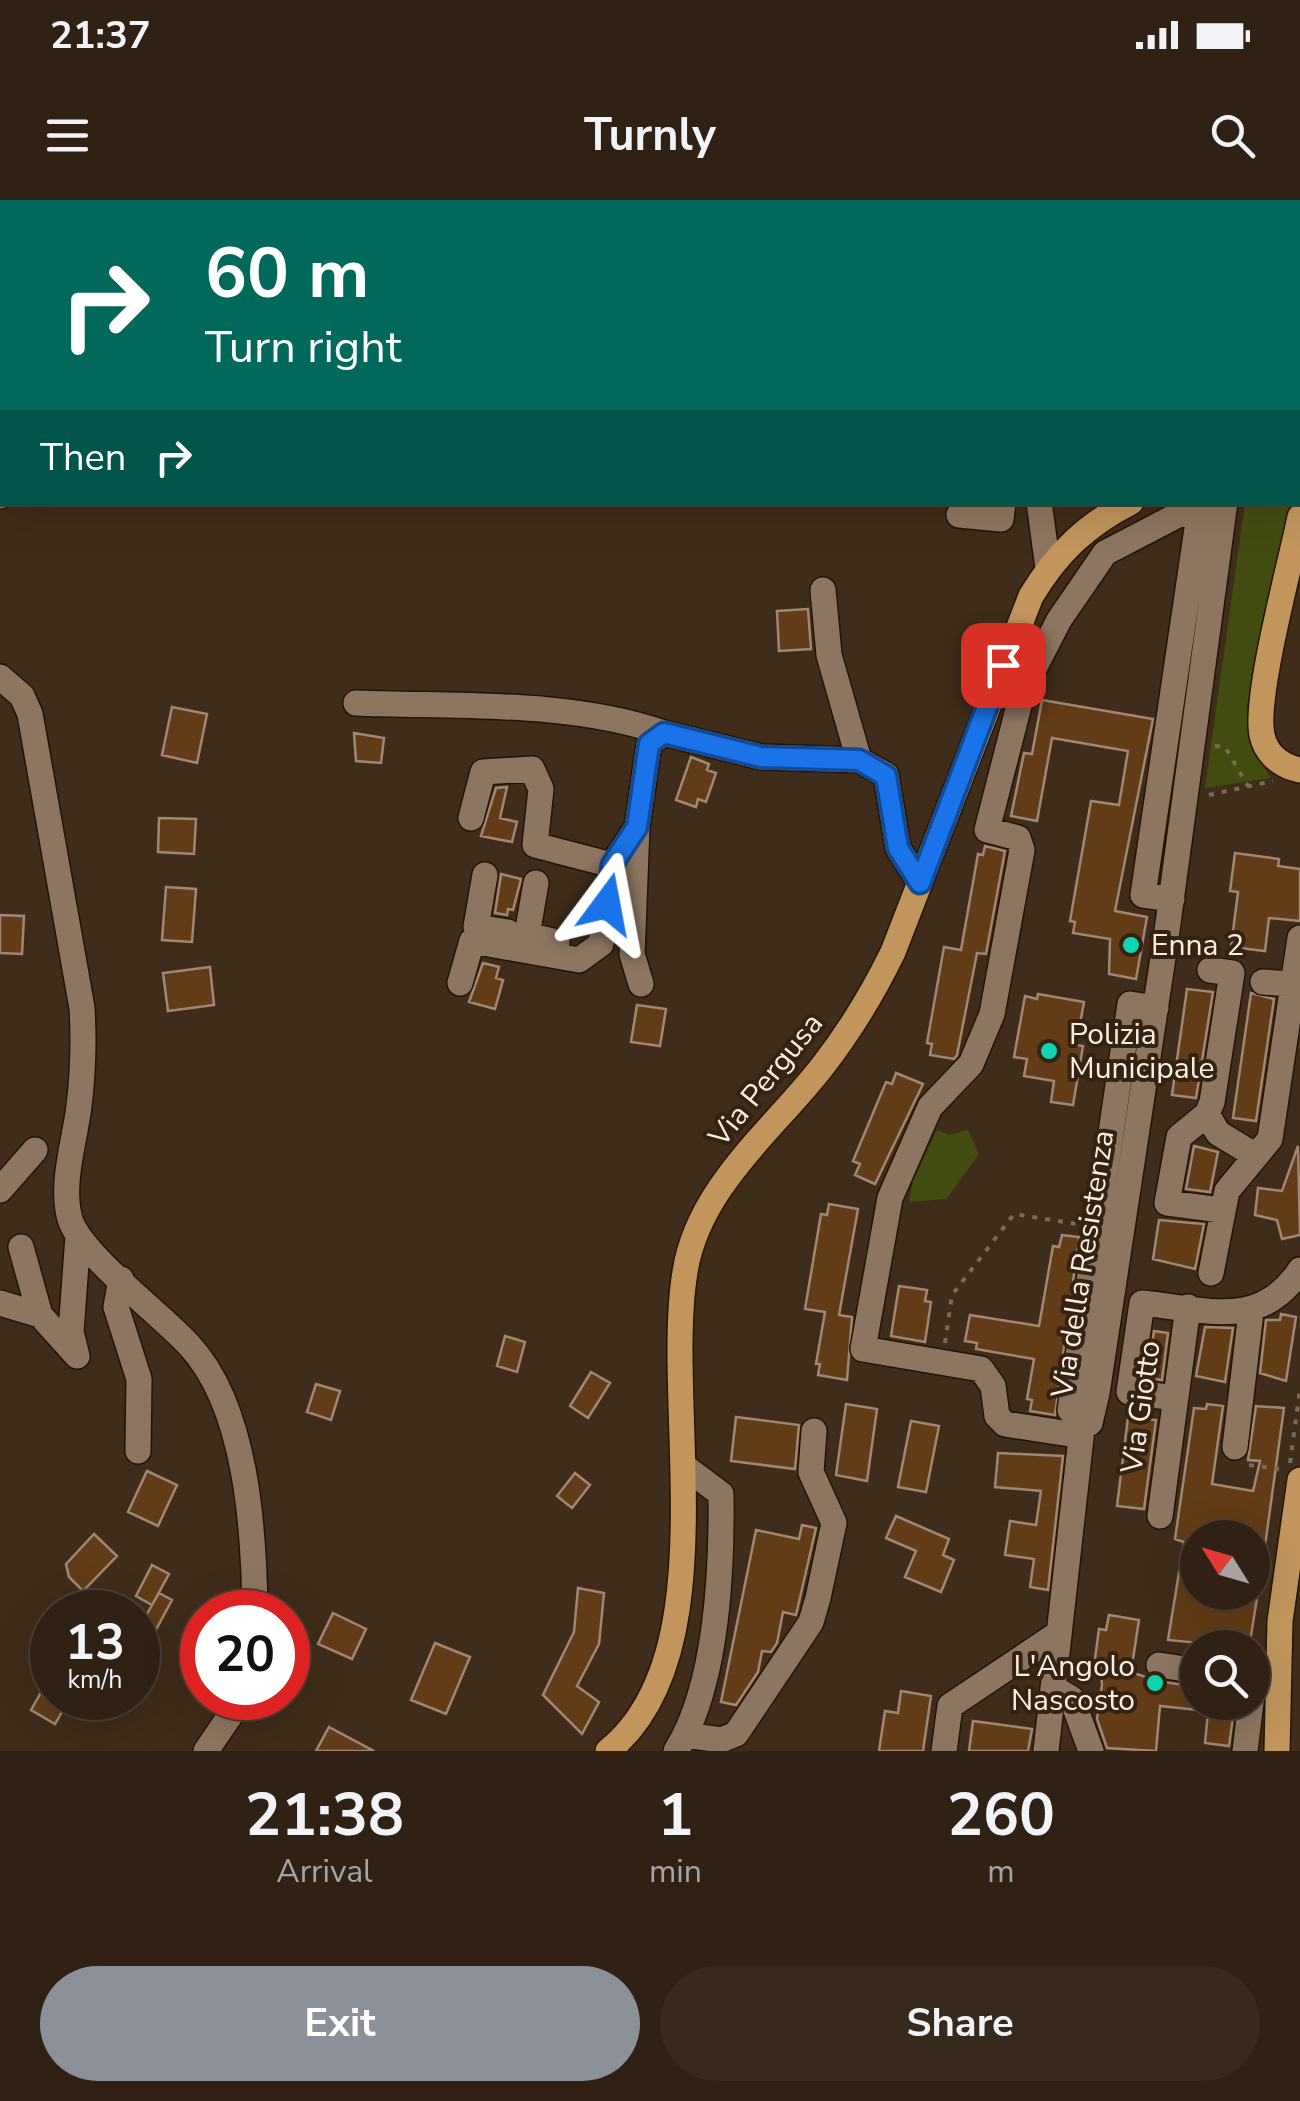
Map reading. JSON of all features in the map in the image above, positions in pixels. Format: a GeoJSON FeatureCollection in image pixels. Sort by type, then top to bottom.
{"type":"FeatureCollection","features":[{"type":"Feature","properties":{"kind":"main road","name":"Via Pergusa"},"geometry":{"type":"LineString","coordinates":[[608,1751],[639,1719],[667,1663],[677,1598],[684,1467],[682,1301],[690,1248],[726,1180],[854,1023],[893,952],[1031,596],[1048,568],[1086,528],[1126,505]]}},
{"type":"Feature","properties":{"kind":"main road"},"geometry":{"type":"LineString","coordinates":[[1289,775],[1267,747],[1261,707],[1300,517]]}},
{"type":"Feature","properties":{"kind":"main road"},"geometry":{"type":"LineString","coordinates":[[1270,1650],[1280,1620],[1294,1475]]}},
{"type":"Feature","properties":{"kind":"main road"},"geometry":{"type":"LineString","coordinates":[[1267,1720],[1276,1751]]}},
{"type":"Feature","properties":{"kind":"street"},"geometry":{"type":"LineString","coordinates":[[958,515],[1001,519],[1003,505]]}},
{"type":"Feature","properties":{"kind":"street"},"geometry":{"type":"LineString","coordinates":[[1039,505],[1048,568]]}},
{"type":"Feature","properties":{"kind":"street","name":"Via della Resistenza"},"geometry":{"type":"LineString","coordinates":[[1213,505],[1105,553],[1059,620],[1023,690],[988,830],[1018,838],[1022,850],[992,1014],[971,1064],[930,1108],[890,1198],[863,1348],[981,1369],[993,1386],[996,1416],[1005,1424],[1070,1434],[1076,1420],[1090,1423],[1098,1393],[1104,1235],[1156,1008],[1172,899],[1215,505]]}},
{"type":"Feature","properties":{"kind":"street"},"geometry":{"type":"LineString","coordinates":[[823,590],[829,655],[859,760]]}},
{"type":"Feature","properties":{"kind":"street"},"geometry":{"type":"LineString","coordinates":[[0,677],[22,696],[30,714],[82,1008],[85,1048],[67,1201],[78,1236],[70,1332],[77,1356],[40,1315],[21,1247]]}},
{"type":"Feature","properties":{"kind":"street"},"geometry":{"type":"LineString","coordinates":[[356,703],[549,713],[636,723],[761,757],[859,760],[886,776],[898,848],[920,883]]}},
{"type":"Feature","properties":{"kind":"street"},"geometry":{"type":"LineString","coordinates":[[641,984],[632,954],[637,827],[649,744],[664,733]]}},
{"type":"Feature","properties":{"kind":"street"},"geometry":{"type":"LineString","coordinates":[[470,818],[483,772],[532,768],[541,789],[535,846],[612,865]]}},
{"type":"Feature","properties":{"kind":"street"},"geometry":{"type":"LineString","coordinates":[[460,983],[472,941],[579,960],[602,944],[612,865],[637,827]]}},
{"type":"Feature","properties":{"kind":"street"},"geometry":{"type":"LineString","coordinates":[[485,875],[476,927],[576,946],[602,944]]}},
{"type":"Feature","properties":{"kind":"street"},"geometry":{"type":"LineString","coordinates":[[527,935],[536,883]]}},
{"type":"Feature","properties":{"kind":"street"},"geometry":{"type":"LineString","coordinates":[[1211,1274],[1227,1191],[1270,1139],[1290,984],[1300,938]]}},
{"type":"Feature","properties":{"kind":"street"},"geometry":{"type":"LineString","coordinates":[[1210,970],[1232,973],[1206,1114],[1179,1137],[1168,1203],[1221,1210]]}},
{"type":"Feature","properties":{"kind":"street"},"geometry":{"type":"LineString","coordinates":[[1264,982],[1290,984]]}},
{"type":"Feature","properties":{"kind":"street"},"geometry":{"type":"LineString","coordinates":[[1206,1114],[1218,1132],[1256,1156]]}},
{"type":"Feature","properties":{"kind":"street"},"geometry":{"type":"LineString","coordinates":[[0,1190],[35,1150]]}},
{"type":"Feature","properties":{"kind":"street"},"geometry":{"type":"LineString","coordinates":[[1046,1751],[1063,1602],[1076,1420],[1104,1235]]}},
{"type":"Feature","properties":{"kind":"street"},"geometry":{"type":"LineString","coordinates":[[78,1236],[191,1346],[223,1393],[239,1448],[253,1590]]}},
{"type":"Feature","properties":{"kind":"street"},"geometry":{"type":"LineString","coordinates":[[1175,1398],[1129,1392],[1142,1303],[1251,1312],[1286,1292],[1300,1270]]}},
{"type":"Feature","properties":{"kind":"street"},"geometry":{"type":"LineString","coordinates":[[121,1279],[116,1308],[139,1380],[138,1450]]}},
{"type":"Feature","properties":{"kind":"street"},"geometry":{"type":"LineString","coordinates":[[0,1303],[40,1315]]}},
{"type":"Feature","properties":{"kind":"street","name":"Via Giotto"},"geometry":{"type":"LineString","coordinates":[[1160,1516],[1188,1307]]}},
{"type":"Feature","properties":{"kind":"street"},"geometry":{"type":"LineString","coordinates":[[1241,1456],[1251,1312]]}},
{"type":"Feature","properties":{"kind":"street"},"geometry":{"type":"LineString","coordinates":[[681,1743],[721,1740],[736,1734],[811,1622],[834,1523],[811,1472],[814,1431]]}},
{"type":"Feature","properties":{"kind":"street"},"geometry":{"type":"LineString","coordinates":[[681,1743],[695,1715],[707,1660],[722,1544],[721,1494],[684,1467]]}},
{"type":"Feature","properties":{"kind":"street"},"geometry":{"type":"LineString","coordinates":[[944,1751],[950,1706],[1059,1634]]}},
{"type":"Feature","properties":{"kind":"street"},"geometry":{"type":"LineString","coordinates":[[1158,1665],[1180,1668]]}},
{"type":"Feature","properties":{"kind":"street"},"geometry":{"type":"LineString","coordinates":[[1054,1688],[1072,1698],[1091,1751]]}},
{"type":"Feature","properties":{"kind":"street"},"geometry":{"type":"LineString","coordinates":[[206,1751],[227,1720]]}},
{"type":"Feature","properties":{"kind":"street"},"geometry":{"type":"LineString","coordinates":[[1244,1751],[1251,1720]]}},
{"type":"Feature","properties":{"kind":"path"},"geometry":{"type":"LineString","coordinates":[[1211,745],[1225,747],[1248,786]]}},
{"type":"Feature","properties":{"kind":"path"},"geometry":{"type":"LineString","coordinates":[[1207,795],[1289,775]]}},
{"type":"Feature","properties":{"kind":"path"},"geometry":{"type":"LineString","coordinates":[[946,1343],[952,1295],[1014,1214],[1104,1235]]}},
{"type":"Feature","properties":{"kind":"path"},"geometry":{"type":"LineString","coordinates":[[1241,1456],[1294,1475]]}},
{"type":"Feature","properties":{"kind":"green space"},"geometry":{"type":"Polygon","coordinates":[[[1245,505],[1292,505],[1247,706],[1253,744],[1271,778],[1205,788],[1245,505]]]}},
{"type":"Feature","properties":{"kind":"green space"},"geometry":{"type":"Polygon","coordinates":[[[937,1130],[949,1135],[968,1130],[979,1154],[946,1199],[909,1202],[913,1181],[937,1130]]]}},
{"type":"Feature","properties":{"kind":"building"},"geometry":{"type":"Polygon","coordinates":[[[808,609],[811,649],[779,651],[777,611],[808,609]]]}},
{"type":"Feature","properties":{"kind":"building"},"geometry":{"type":"Polygon","coordinates":[[[1042,700],[1153,719],[1115,911],[1147,917],[1136,979],[1109,974],[1110,939],[1073,933],[1075,922],[1070,921],[1091,801],[1119,805],[1128,751],[1052,738],[1037,821],[1011,816],[1024,753],[1032,754],[1042,700]]]}},
{"type":"Feature","properties":{"kind":"building"},"geometry":{"type":"Polygon","coordinates":[[[172,707],[207,714],[197,763],[162,755],[172,707]]]}},
{"type":"Feature","properties":{"kind":"building"},"geometry":{"type":"Polygon","coordinates":[[[354,733],[384,738],[381,763],[356,761],[354,733]]]}},
{"type":"Feature","properties":{"kind":"building"},"geometry":{"type":"Polygon","coordinates":[[[691,757],[709,764],[707,770],[716,773],[706,802],[698,799],[696,807],[676,800],[691,757]]]}},
{"type":"Feature","properties":{"kind":"building"},"geometry":{"type":"Polygon","coordinates":[[[507,787],[500,818],[517,822],[512,842],[481,836],[496,788],[507,787]]]}},
{"type":"Feature","properties":{"kind":"building"},"geometry":{"type":"Polygon","coordinates":[[[159,818],[196,819],[194,854],[158,852],[159,818]]]}},
{"type":"Feature","properties":{"kind":"building"},"geometry":{"type":"Polygon","coordinates":[[[985,846],[1005,851],[986,954],[977,953],[957,1055],[954,1059],[930,1055],[932,1044],[927,1043],[944,947],[961,950],[978,854],[983,855],[985,846]]]}},
{"type":"Feature","properties":{"kind":"building"},"geometry":{"type":"Polygon","coordinates":[[[1235,853],[1279,859],[1278,866],[1300,869],[1300,921],[1269,918],[1265,951],[1231,947],[1238,892],[1230,891],[1235,853]]]}},
{"type":"Feature","properties":{"kind":"building"},"geometry":{"type":"Polygon","coordinates":[[[501,874],[521,879],[513,910],[508,909],[507,915],[495,913],[501,874]]]}},
{"type":"Feature","properties":{"kind":"building"},"geometry":{"type":"Polygon","coordinates":[[[166,887],[196,889],[192,942],[162,940],[166,887]]]}},
{"type":"Feature","properties":{"kind":"building"},"geometry":{"type":"Polygon","coordinates":[[[0,915],[24,916],[22,954],[0,953],[0,915]]]}},
{"type":"Feature","properties":{"kind":"building"},"geometry":{"type":"Polygon","coordinates":[[[483,963],[499,967],[496,978],[503,980],[495,1009],[469,1002],[483,963]]]}},
{"type":"Feature","properties":{"kind":"building"},"geometry":{"type":"Polygon","coordinates":[[[210,967],[214,1005],[168,1011],[163,973],[210,967]]]}},
{"type":"Feature","properties":{"kind":"building"},"geometry":{"type":"Polygon","coordinates":[[[1187,989],[1213,992],[1196,1098],[1172,1095],[1187,989]]]}},
{"type":"Feature","properties":{"kind":"building"},"geometry":{"type":"Polygon","coordinates":[[[1251,993],[1274,999],[1256,1121],[1233,1118],[1251,993]]]}},
{"type":"Feature","properties":{"kind":"building","name":"Polizia Municipale"},"geometry":{"type":"Polygon","coordinates":[[[1038,994],[1084,1002],[1076,1045],[1083,1046],[1073,1105],[1051,1102],[1054,1081],[1024,1076],[1027,1059],[1014,1057],[1025,996],[1037,999],[1038,994]]]}},
{"type":"Feature","properties":{"kind":"building"},"geometry":{"type":"Polygon","coordinates":[[[637,1005],[666,1009],[660,1046],[631,1042],[637,1005]]]}},
{"type":"Feature","properties":{"kind":"building"},"geometry":{"type":"Polygon","coordinates":[[[896,1073],[923,1084],[875,1184],[855,1175],[860,1164],[853,1161],[886,1082],[892,1084],[896,1073]]]}},
{"type":"Feature","properties":{"kind":"building"},"geometry":{"type":"Polygon","coordinates":[[[1194,1146],[1218,1152],[1210,1192],[1186,1189],[1194,1146]]]}},
{"type":"Feature","properties":{"kind":"building"},"geometry":{"type":"Polygon","coordinates":[[[1298,1146],[1300,1235],[1282,1239],[1277,1220],[1255,1215],[1258,1188],[1282,1191],[1298,1146]]]}},
{"type":"Feature","properties":{"kind":"building"},"geometry":{"type":"Polygon","coordinates":[[[829,1204],[858,1209],[839,1315],[852,1317],[847,1380],[818,1375],[820,1364],[816,1364],[825,1312],[805,1309],[821,1214],[827,1215],[829,1204]]]}},
{"type":"Feature","properties":{"kind":"building"},"geometry":{"type":"Polygon","coordinates":[[[1159,1220],[1204,1224],[1195,1269],[1153,1259],[1159,1220]]]}},
{"type":"Feature","properties":{"kind":"building"},"geometry":{"type":"Polygon","coordinates":[[[1062,1235],[1079,1237],[1055,1415],[1030,1411],[1032,1400],[1027,1399],[1034,1359],[976,1349],[977,1343],[965,1341],[970,1315],[1039,1326],[1053,1246],[1059,1247],[1062,1235]]]}},
{"type":"Feature","properties":{"kind":"building"},"geometry":{"type":"Polygon","coordinates":[[[899,1286],[927,1290],[925,1301],[931,1302],[925,1342],[891,1336],[899,1286]]]}},
{"type":"Feature","properties":{"kind":"building"},"geometry":{"type":"Polygon","coordinates":[[[1281,1314],[1296,1317],[1286,1381],[1260,1373],[1266,1320],[1280,1320],[1281,1314]]]}},
{"type":"Feature","properties":{"kind":"building"},"geometry":{"type":"Polygon","coordinates":[[[1205,1327],[1233,1328],[1225,1382],[1196,1376],[1205,1327]]]}},
{"type":"Feature","properties":{"kind":"building"},"geometry":{"type":"Polygon","coordinates":[[[1154,1331],[1168,1333],[1162,1380],[1147,1378],[1154,1331]]]}},
{"type":"Feature","properties":{"kind":"building"},"geometry":{"type":"Polygon","coordinates":[[[505,1336],[525,1342],[517,1372],[497,1366],[505,1336]]]}},
{"type":"Feature","properties":{"kind":"building"},"geometry":{"type":"Polygon","coordinates":[[[591,1372],[610,1383],[588,1418],[570,1406],[591,1372]]]}},
{"type":"Feature","properties":{"kind":"building"},"geometry":{"type":"Polygon","coordinates":[[[316,1384],[340,1391],[331,1420],[307,1412],[316,1384]]]}},
{"type":"Feature","properties":{"kind":"building"},"geometry":{"type":"Polygon","coordinates":[[[846,1404],[877,1409],[867,1481],[836,1475],[846,1404]]]}},
{"type":"Feature","properties":{"kind":"building"},"geometry":{"type":"Polygon","coordinates":[[[1207,1404],[1223,1406],[1212,1484],[1253,1491],[1260,1461],[1248,1460],[1256,1406],[1284,1408],[1269,1520],[1180,1520],[1180,1541],[1175,1539],[1194,1408],[1206,1409],[1207,1404]]]}},
{"type":"Feature","properties":{"kind":"building"},"geometry":{"type":"Polygon","coordinates":[[[736,1417],[799,1425],[795,1469],[731,1461],[736,1417]]]}},
{"type":"Feature","properties":{"kind":"building"},"geometry":{"type":"Polygon","coordinates":[[[1128,1417],[1156,1420],[1144,1509],[1117,1506],[1128,1417]]]}},
{"type":"Feature","properties":{"kind":"building"},"geometry":{"type":"Polygon","coordinates":[[[911,1421],[939,1426],[926,1492],[898,1487],[911,1421]]]}},
{"type":"Feature","properties":{"kind":"building"},"geometry":{"type":"Polygon","coordinates":[[[998,1453],[1063,1456],[1048,1590],[1030,1587],[1034,1559],[1005,1555],[1010,1521],[1036,1525],[1041,1491],[995,1487],[998,1453]]]}},
{"type":"Feature","properties":{"kind":"building"},"geometry":{"type":"Polygon","coordinates":[[[147,1471],[177,1485],[158,1526],[128,1512],[147,1471]]]}},
{"type":"Feature","properties":{"kind":"building"},"geometry":{"type":"Polygon","coordinates":[[[575,1473],[590,1485],[572,1508],[557,1496],[575,1473]]]}},
{"type":"Feature","properties":{"kind":"building"},"geometry":{"type":"Polygon","coordinates":[[[896,1516],[949,1539],[943,1555],[954,1560],[941,1592],[905,1577],[916,1551],[886,1538],[896,1516]]]}},
{"type":"Feature","properties":{"kind":"building"},"geometry":{"type":"Polygon","coordinates":[[[802,1525],[816,1528],[796,1615],[783,1612],[777,1643],[771,1652],[762,1651],[758,1672],[736,1705],[721,1702],[756,1530],[799,1539],[802,1525]]]}},
{"type":"Feature","properties":{"kind":"building"},"geometry":{"type":"Polygon","coordinates":[[[94,1534],[117,1556],[84,1590],[69,1577],[66,1564],[94,1534]]]}},
{"type":"Feature","properties":{"kind":"building"},"geometry":{"type":"Polygon","coordinates":[[[152,1565],[169,1574],[160,1590],[139,1590],[152,1565]]]}},
{"type":"Feature","properties":{"kind":"building"},"geometry":{"type":"Polygon","coordinates":[[[1180,1566],[1180,1610],[1255,1610],[1252,1630],[1180,1630],[1180,1641],[1168,1640],[1180,1566]]]}},
{"type":"Feature","properties":{"kind":"building"},"geometry":{"type":"Polygon","coordinates":[[[578,1588],[604,1593],[599,1644],[577,1686],[599,1702],[582,1734],[543,1695],[574,1632],[578,1588]]]}},
{"type":"Feature","properties":{"kind":"building"},"geometry":{"type":"Polygon","coordinates":[[[160,1594],[172,1600],[160,1622],[160,1594]]]}},
{"type":"Feature","properties":{"kind":"building"},"geometry":{"type":"Polygon","coordinates":[[[333,1613],[366,1629],[352,1659],[318,1644],[333,1613]]]}},
{"type":"Feature","properties":{"kind":"building"},"geometry":{"type":"Polygon","coordinates":[[[1109,1615],[1139,1620],[1131,1672],[1180,1684],[1180,1708],[1160,1706],[1156,1751],[1107,1748],[1097,1719],[1101,1667],[1094,1666],[1099,1629],[1106,1630],[1109,1615]]]}},
{"type":"Feature","properties":{"kind":"building"},"geometry":{"type":"Polygon","coordinates":[[[435,1643],[470,1657],[446,1714],[411,1700],[435,1643]]]}},
{"type":"Feature","properties":{"kind":"building"},"geometry":{"type":"Polygon","coordinates":[[[901,1691],[931,1696],[923,1751],[879,1751],[885,1711],[898,1713],[901,1691]]]}},
{"type":"Feature","properties":{"kind":"building"},"geometry":{"type":"Polygon","coordinates":[[[1207,1720],[1233,1720],[1229,1746],[1205,1743],[1207,1720]]]}},
{"type":"Feature","properties":{"kind":"building"},"geometry":{"type":"Polygon","coordinates":[[[973,1721],[1032,1729],[1028,1751],[969,1751],[973,1721]]]}},
{"type":"Feature","properties":{"kind":"building"},"geometry":{"type":"Polygon","coordinates":[[[329,1727],[374,1751],[316,1751],[329,1727]]]}},
{"type":"Feature","properties":{"kind":"place","name":"Enna 2"},"geometry":{"type":"Point","coordinates":[1131,945]}},
{"type":"Feature","properties":{"kind":"place","name":"Polizia Municipale"},"geometry":{"type":"Point","coordinates":[1049,1051]}},
{"type":"Feature","properties":{"kind":"place","name":"L'Angolo Nascosto"},"geometry":{"type":"Point","coordinates":[1155,1683]}},
{"type":"Feature","properties":{"kind":"route"},"geometry":{"type":"LineString","coordinates":[[607,904],[612,865],[637,827],[649,744],[664,733],[761,757],[859,760],[886,776],[898,848],[920,883],[1003,665]]}}]}
